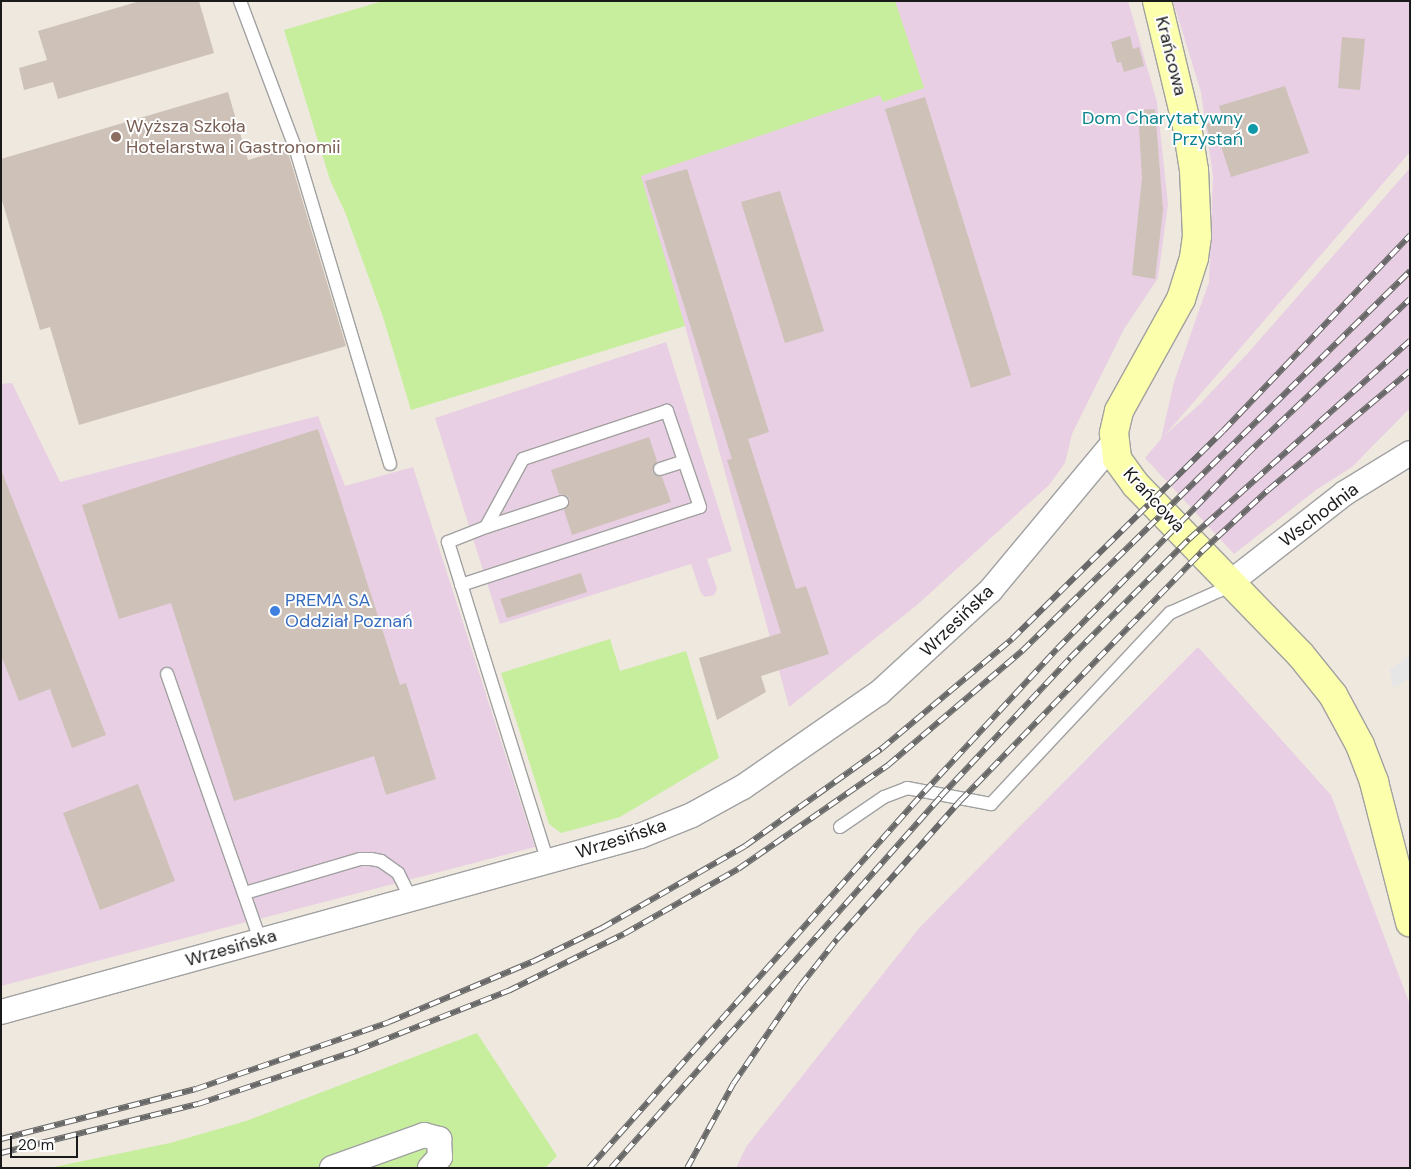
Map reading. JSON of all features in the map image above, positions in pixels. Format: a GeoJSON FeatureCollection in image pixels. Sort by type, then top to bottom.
{"type":"FeatureCollection","features":[{"type":"Feature","properties":{"kind":"street","name":"Krańcowa"},"geometry":{"type":"LineString","coordinates":[[1157,1],[1187,126],[1194,170],[1197,236],[1194,258],[1181,299],[1125,398],[1115,426],[1114,442],[1117,458],[1124,471],[1310,666],[1350,725],[1374,782],[1410,922]]}},
{"type":"Feature","properties":{"kind":"street","name":"Wrzesińska"},"geometry":{"type":"LineString","coordinates":[[1,1012],[640,836],[692,815],[743,787],[879,693],[990,591],[1114,442]]}},
{"type":"Feature","properties":{"kind":"street","name":"Wschodnia"},"geometry":{"type":"LineString","coordinates":[[1231,582],[1345,493],[1410,453]]}},
{"type":"Feature","properties":{"kind":"street"},"geometry":{"type":"LineString","coordinates":[[332,1168],[424,1134],[439,1139],[440,1157],[430,1168]]}},
{"type":"Feature","properties":{"kind":"lane"},"geometry":{"type":"LineString","coordinates":[[240,1],[295,146],[390,464]]}},
{"type":"Feature","properties":{"kind":"lane"},"geometry":{"type":"LineString","coordinates":[[462,585],[700,507],[667,411],[523,459],[486,527]]}},
{"type":"Feature","properties":{"kind":"lane"},"geometry":{"type":"LineString","coordinates":[[660,470],[684,461]]}},
{"type":"Feature","properties":{"kind":"lane"},"geometry":{"type":"LineString","coordinates":[[548,862],[448,542],[486,527],[562,502]]}},
{"type":"Feature","properties":{"kind":"lane"},"geometry":{"type":"LineString","coordinates":[[840,827],[884,797],[907,788],[991,804],[1170,613],[1219,591],[1231,582]]}},
{"type":"Feature","properties":{"kind":"lane"},"geometry":{"type":"LineString","coordinates":[[167,674],[260,940]]}},
{"type":"Feature","properties":{"kind":"lane"},"geometry":{"type":"LineString","coordinates":[[245,893],[360,859],[371,859],[381,861],[398,872],[411,898]]}},
{"type":"Feature","properties":{"kind":"shaded area"},"geometry":{"type":"Polygon","coordinates":[[[895,1],[1128,1],[1157,102],[1168,204],[1158,278],[1124,329],[1072,434],[1065,463],[1049,485],[917,605],[789,707],[685,326],[640,176],[880,95],[883,101],[924,88],[895,1]]]}},
{"type":"Feature","properties":{"kind":"shaded area"},"geometry":{"type":"Polygon","coordinates":[[[1173,1],[1410,1],[1410,152],[1165,435],[1200,404],[1248,353],[1410,168],[1410,408],[1352,467],[1316,490],[1234,554],[1145,458],[1161,439],[1174,382],[1209,282],[1213,176],[1201,92],[1173,1]]]}},
{"type":"Feature","properties":{"kind":"shaded area"},"geometry":{"type":"Polygon","coordinates":[[[666,342],[732,551],[707,559],[717,589],[714,595],[705,597],[701,593],[691,564],[500,624],[435,418],[666,342]]]}},
{"type":"Feature","properties":{"kind":"shaded area"},"geometry":{"type":"Polygon","coordinates":[[[12,383],[60,482],[318,416],[345,486],[413,467],[535,847],[1,986],[1,384],[12,383]]]}},
{"type":"Feature","properties":{"kind":"shaded area"},"geometry":{"type":"Polygon","coordinates":[[[1198,647],[1331,795],[1410,1005],[1410,1168],[736,1168],[746,1147],[921,926],[1198,647]]]}},
{"type":"Feature","properties":{"kind":"shaded area"},"geometry":{"type":"Polygon","coordinates":[[[1410,655],[1410,678],[1393,688],[1390,669],[1410,655]]]}},
{"type":"Feature","properties":{"kind":"green space"},"geometry":{"type":"Polygon","coordinates":[[[383,1],[895,1],[924,88],[883,102],[880,95],[641,176],[685,326],[411,410],[383,317],[345,212],[330,180],[284,30],[383,1]]]}},
{"type":"Feature","properties":{"kind":"green space"},"geometry":{"type":"Polygon","coordinates":[[[610,639],[620,671],[686,651],[719,758],[620,817],[561,833],[549,824],[501,673],[610,639]]]}},
{"type":"Feature","properties":{"kind":"green space"},"geometry":{"type":"Polygon","coordinates":[[[477,1033],[557,1156],[545,1168],[49,1168],[170,1143],[246,1121],[477,1033]]]}},
{"type":"Feature","properties":{"kind":"building"},"geometry":{"type":"Polygon","coordinates":[[[140,1],[199,1],[214,53],[58,99],[53,82],[24,90],[19,68],[47,60],[38,31],[140,1]]]}},
{"type":"Feature","properties":{"kind":"building"},"geometry":{"type":"Polygon","coordinates":[[[1130,36],[1133,49],[1139,47],[1144,66],[1124,72],[1121,62],[1117,63],[1111,42],[1130,36]]]}},
{"type":"Feature","properties":{"kind":"building"},"geometry":{"type":"Polygon","coordinates":[[[1342,37],[1365,39],[1360,90],[1338,88],[1342,37]]]}},
{"type":"Feature","properties":{"kind":"building","name":"Dom Charytatywny Przystań"},"geometry":{"type":"Polygon","coordinates":[[[1285,86],[1309,153],[1231,177],[1219,140],[1211,142],[1206,124],[1223,119],[1219,106],[1285,86]]]}},
{"type":"Feature","properties":{"kind":"building"},"geometry":{"type":"Polygon","coordinates":[[[228,92],[248,160],[287,149],[346,346],[79,425],[50,327],[40,330],[1,197],[1,159],[228,92]]]}},
{"type":"Feature","properties":{"kind":"building"},"geometry":{"type":"Polygon","coordinates":[[[925,97],[1011,375],[971,388],[885,109],[925,97]]]}},
{"type":"Feature","properties":{"kind":"building"},"geometry":{"type":"Polygon","coordinates":[[[1155,109],[1163,210],[1155,279],[1132,275],[1142,178],[1138,110],[1155,109]]]}},
{"type":"Feature","properties":{"kind":"building"},"geometry":{"type":"Polygon","coordinates":[[[687,169],[769,432],[748,439],[796,589],[806,586],[829,654],[761,676],[766,692],[717,720],[699,658],[781,633],[727,460],[732,459],[645,181],[687,169]]]}},
{"type":"Feature","properties":{"kind":"building"},"geometry":{"type":"Polygon","coordinates":[[[780,191],[824,331],[785,343],[741,202],[780,191]]]}},
{"type":"Feature","properties":{"kind":"building","name":"PREMA SA Oddział Poznań"},"geometry":{"type":"Polygon","coordinates":[[[318,429],[400,685],[406,683],[436,779],[386,795],[374,756],[234,801],[171,603],[119,619],[82,505],[318,429]]]}},
{"type":"Feature","properties":{"kind":"building"},"geometry":{"type":"Polygon","coordinates":[[[649,437],[657,461],[652,472],[662,477],[671,502],[572,535],[564,510],[570,500],[567,496],[559,494],[551,470],[649,437]]]}},
{"type":"Feature","properties":{"kind":"building"},"geometry":{"type":"Polygon","coordinates":[[[1,470],[106,735],[72,748],[50,689],[19,701],[1,655],[1,470]]]}},
{"type":"Feature","properties":{"kind":"building"},"geometry":{"type":"Polygon","coordinates":[[[581,573],[587,592],[507,618],[500,599],[581,573]]]}},
{"type":"Feature","properties":{"kind":"building"},"geometry":{"type":"Polygon","coordinates":[[[138,784],[175,881],[100,910],[63,813],[138,784]]]}},
{"type":"Feature","properties":{"kind":"railway"},"geometry":{"type":"LineString","coordinates":[[1,1139],[196,1089],[389,1022],[534,961],[602,928],[745,846],[881,749],[1012,639],[1223,431],[1410,235]]}},
{"type":"Feature","properties":{"kind":"railway"},"geometry":{"type":"LineString","coordinates":[[1,1153],[198,1104],[358,1050],[508,991],[624,934],[738,869],[888,765],[1022,651],[1410,271]]}},
{"type":"Feature","properties":{"kind":"railway"},"geometry":{"type":"LineString","coordinates":[[589,1168],[924,792],[1057,649],[1246,455],[1410,299]]}},
{"type":"Feature","properties":{"kind":"railway"},"geometry":{"type":"LineString","coordinates":[[611,1168],[940,797],[1070,658],[1189,539],[1410,341]]}},
{"type":"Feature","properties":{"kind":"railway"},"geometry":{"type":"LineString","coordinates":[[687,1168],[733,1084],[800,986],[837,939],[960,801],[1201,552],[1268,490],[1410,371]]}},
{"type":"Feature","properties":{"kind":"place","name":"Dom Charytatywny Przystań"},"geometry":{"type":"Point","coordinates":[1253,129]}},
{"type":"Feature","properties":{"kind":"place","name":"Wyższa Szkoła Hotelarstwa i Gastronomii"},"geometry":{"type":"Point","coordinates":[116,137]}},
{"type":"Feature","properties":{"kind":"place","name":"PREMA SA Oddział Poznań"},"geometry":{"type":"Point","coordinates":[275,611]}}]}
